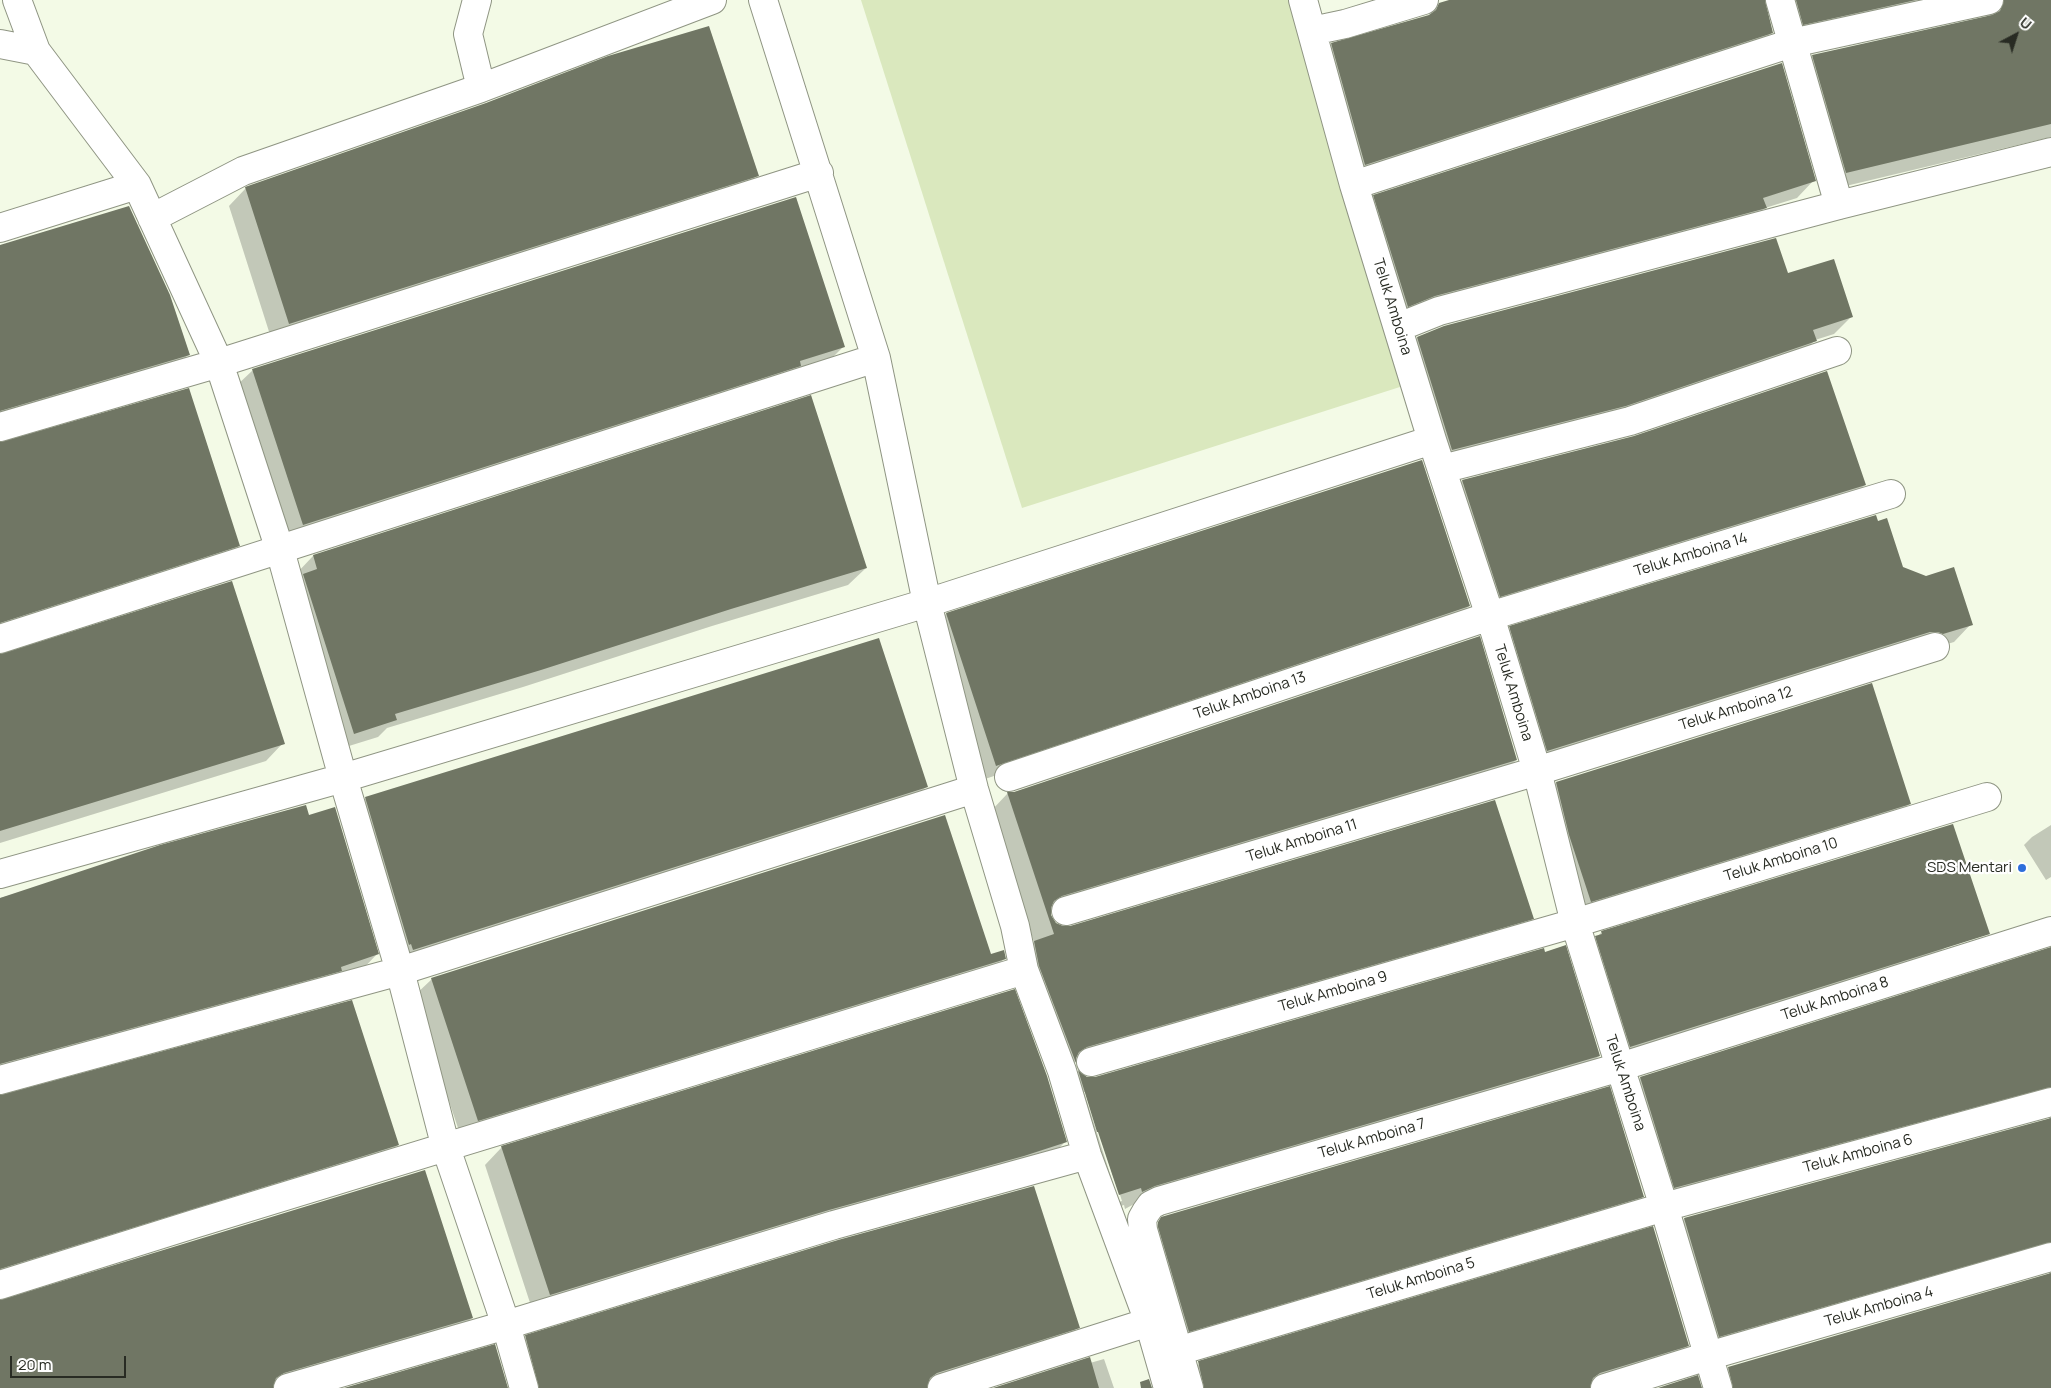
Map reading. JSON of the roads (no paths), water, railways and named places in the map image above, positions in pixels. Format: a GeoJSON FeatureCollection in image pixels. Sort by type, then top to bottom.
{"type":"FeatureCollection","features":[{"type":"Feature","properties":{"kind":"street"},"geometry":{"type":"LineString","coordinates":[[16,0],[36,52],[137,185],[219,363],[280,550],[343,778],[400,970],[446,1148],[506,1324],[524,1388]]}},
{"type":"Feature","properties":{"kind":"street"},"geometry":{"type":"LineString","coordinates":[[477,0],[468,34],[481,88]]}},
{"type":"Feature","properties":{"kind":"street"},"geometry":{"type":"LineString","coordinates":[[152,218],[243,171],[481,88],[712,0]]}},
{"type":"Feature","properties":{"kind":"street"},"geometry":{"type":"LineString","coordinates":[[762,0],[876,358],[927,602],[974,788],[1015,926],[1024,970],[1062,1071],[1087,1155],[1149,1322],[1168,1388]]}},
{"type":"Feature","properties":{"kind":"street","name":"Teluk Amboina"},"geometry":{"type":"LineString","coordinates":[[1304,0],[1354,185],[1432,440],[1490,616],[1536,771],[1575,922],[1664,1206],[1718,1388]]}},
{"type":"Feature","properties":{"kind":"street"},"geometry":{"type":"LineString","coordinates":[[1312,31],[1345,24],[1424,0]]}},
{"type":"Feature","properties":{"kind":"street"},"geometry":{"type":"LineString","coordinates":[[1780,0],[1839,205]]}},
{"type":"Feature","properties":{"kind":"street"},"geometry":{"type":"LineString","coordinates":[[1354,185],[1792,44],[1990,0]]}},
{"type":"Feature","properties":{"kind":"street"},"geometry":{"type":"LineString","coordinates":[[0,44],[36,52]]}},
{"type":"Feature","properties":{"kind":"street"},"geometry":{"type":"LineString","coordinates":[[1399,327],[1440,311],[1839,205],[2051,152]]}},
{"type":"Feature","properties":{"kind":"street"},"geometry":{"type":"LineString","coordinates":[[0,427],[219,363],[818,173]]}},
{"type":"Feature","properties":{"kind":"street"},"geometry":{"type":"LineString","coordinates":[[0,228],[137,185]]}},
{"type":"Feature","properties":{"kind":"street"},"geometry":{"type":"LineString","coordinates":[[1442,469],[1630,421],[1837,351]]}},
{"type":"Feature","properties":{"kind":"street"},"geometry":{"type":"LineString","coordinates":[[0,639],[876,358]]}},
{"type":"Feature","properties":{"kind":"street"},"geometry":{"type":"LineString","coordinates":[[0,874],[343,778],[927,602],[1432,440]]}},
{"type":"Feature","properties":{"kind":"street","name":"Teluk Amboina 14"},"geometry":{"type":"LineString","coordinates":[[1490,616],[1891,494]]}},
{"type":"Feature","properties":{"kind":"street","name":"Teluk Amboina 13"},"geometry":{"type":"LineString","coordinates":[[1009,777],[1490,616]]}},
{"type":"Feature","properties":{"kind":"street","name":"Teluk Amboina 12"},"geometry":{"type":"LineString","coordinates":[[1536,771],[1935,647]]}},
{"type":"Feature","properties":{"kind":"street","name":"Teluk Amboina 11"},"geometry":{"type":"LineString","coordinates":[[1066,910],[1536,771]]}},
{"type":"Feature","properties":{"kind":"street"},"geometry":{"type":"LineString","coordinates":[[0,1080],[400,970],[974,788]]}},
{"type":"Feature","properties":{"kind":"street","name":"Teluk Amboina 10"},"geometry":{"type":"LineString","coordinates":[[1575,922],[1987,797]]}},
{"type":"Feature","properties":{"kind":"street","name":"Teluk Amboina 9"},"geometry":{"type":"LineString","coordinates":[[1091,1062],[1575,922]]}},
{"type":"Feature","properties":{"kind":"street","name":"Teluk Amboina 8"},"geometry":{"type":"LineString","coordinates":[[1620,1068],[2051,930]]}},
{"type":"Feature","properties":{"kind":"street"},"geometry":{"type":"LineString","coordinates":[[0,1285],[1024,970]]}},
{"type":"Feature","properties":{"kind":"street","name":"Teluk Amboina 7"},"geometry":{"type":"LineString","coordinates":[[1178,1352],[1143,1230],[1142,1219],[1151,1205],[1159,1201],[1620,1068]]}},
{"type":"Feature","properties":{"kind":"street","name":"Teluk Amboina 6"},"geometry":{"type":"LineString","coordinates":[[1664,1206],[2051,1102]]}},
{"type":"Feature","properties":{"kind":"street"},"geometry":{"type":"LineString","coordinates":[[288,1388],[834,1225],[1087,1155]]}},
{"type":"Feature","properties":{"kind":"street","name":"Teluk Amboina 5"},"geometry":{"type":"LineString","coordinates":[[1178,1352],[1664,1206]]}},
{"type":"Feature","properties":{"kind":"street","name":"Teluk Amboina 4"},"geometry":{"type":"LineString","coordinates":[[1605,1388],[1708,1356],[2051,1257]]}},
{"type":"Feature","properties":{"kind":"street"},"geometry":{"type":"LineString","coordinates":[[942,1388],[1149,1322]]}},
{"type":"Feature","properties":{"kind":"street"},"geometry":{"type":"LineString","coordinates":[[1178,1352],[1189,1388]]}},
{"type":"Feature","properties":{"kind":"place","name":"SDS Mentari"},"geometry":{"type":"Point","coordinates":[2022,868]}}]}
